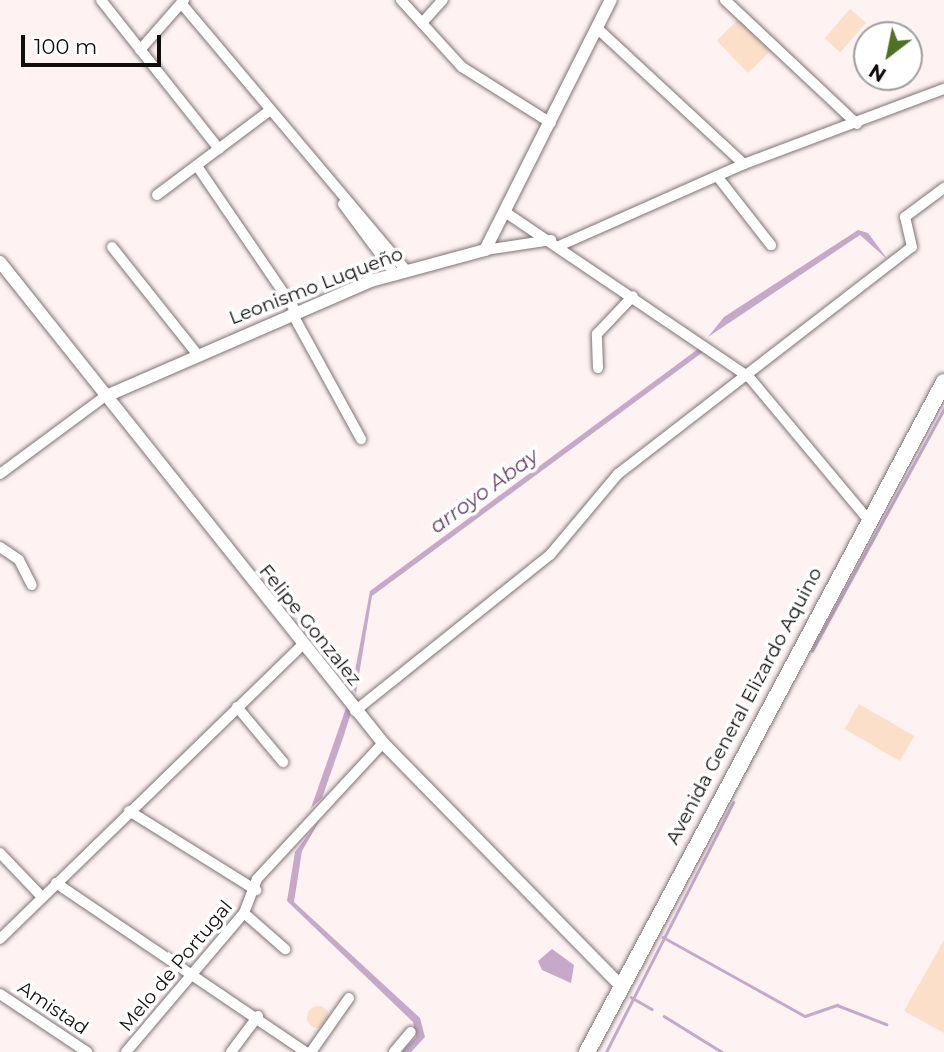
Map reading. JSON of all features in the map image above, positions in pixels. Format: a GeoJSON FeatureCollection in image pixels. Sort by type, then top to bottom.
{"type":"FeatureCollection","features":[{"type":"Feature","properties":{"kind":"main road","name":"Avenida General Elizardo Aquino"},"geometry":{"type":"LineString","coordinates":[[587,1052],[866,517],[944,382]]}},
{"type":"Feature","properties":{"kind":"street"},"geometry":{"type":"LineString","coordinates":[[101,0],[219,149]]}},
{"type":"Feature","properties":{"kind":"street"},"geometry":{"type":"LineString","coordinates":[[401,0],[461,67],[551,123]]}},
{"type":"Feature","properties":{"kind":"street"},"geometry":{"type":"LineString","coordinates":[[422,23],[443,0]]}},
{"type":"Feature","properties":{"kind":"street"},"geometry":{"type":"LineString","coordinates":[[485,250],[611,0]]}},
{"type":"Feature","properties":{"kind":"street"},"geometry":{"type":"LineString","coordinates":[[725,0],[857,124]]}},
{"type":"Feature","properties":{"kind":"street"},"geometry":{"type":"LineString","coordinates":[[140,50],[182,1],[400,271]]}},
{"type":"Feature","properties":{"kind":"street"},"geometry":{"type":"LineString","coordinates":[[597,29],[744,164]]}},
{"type":"Feature","properties":{"kind":"street"},"geometry":{"type":"LineString","coordinates":[[485,250],[555,243],[744,164],[857,124],[944,89]]}},
{"type":"Feature","properties":{"kind":"street"},"geometry":{"type":"LineString","coordinates":[[157,195],[269,111]]}},
{"type":"Feature","properties":{"kind":"street"},"geometry":{"type":"LineString","coordinates":[[197,166],[294,312],[361,439]]}},
{"type":"Feature","properties":{"kind":"street"},"geometry":{"type":"LineString","coordinates":[[717,176],[771,245]]}},
{"type":"Feature","properties":{"kind":"street"},"geometry":{"type":"LineString","coordinates":[[355,711],[550,555],[618,474],[749,377],[912,247],[904,219],[944,188]]}},
{"type":"Feature","properties":{"kind":"street"},"geometry":{"type":"LineString","coordinates":[[505,212],[555,243],[749,377],[866,517]]}},
{"type":"Feature","properties":{"kind":"street"},"geometry":{"type":"LineString","coordinates":[[113,247],[198,355]]}},
{"type":"Feature","properties":{"kind":"street","name":"Leonismo Luqueño"},"geometry":{"type":"LineString","coordinates":[[0,474],[104,397],[294,312],[400,271],[485,250]]}},
{"type":"Feature","properties":{"kind":"street","name":"Felipe Gonzalez"},"geometry":{"type":"LineString","coordinates":[[0,262],[104,397],[355,711],[383,743],[621,986]]}},
{"type":"Feature","properties":{"kind":"street"},"geometry":{"type":"LineString","coordinates":[[598,368],[597,334],[633,296]]}},
{"type":"Feature","properties":{"kind":"street"},"geometry":{"type":"LineString","coordinates":[[0,547],[19,560],[32,585]]}},
{"type":"Feature","properties":{"kind":"street"},"geometry":{"type":"LineString","coordinates":[[0,939],[301,646]]}},
{"type":"Feature","properties":{"kind":"street"},"geometry":{"type":"LineString","coordinates":[[237,707],[283,762]]}},
{"type":"Feature","properties":{"kind":"street","name":"Melo de Portugal"},"geometry":{"type":"LineString","coordinates":[[125,1052],[195,975],[244,913],[256,890],[257,878],[383,743]]}},
{"type":"Feature","properties":{"kind":"street"},"geometry":{"type":"LineString","coordinates":[[129,811],[256,890]]}},
{"type":"Feature","properties":{"kind":"street"},"geometry":{"type":"LineString","coordinates":[[0,853],[42,897]]}},
{"type":"Feature","properties":{"kind":"street"},"geometry":{"type":"LineString","coordinates":[[56,883],[309,1052],[349,998]]}},
{"type":"Feature","properties":{"kind":"street"},"geometry":{"type":"LineString","coordinates":[[244,913],[285,949]]}},
{"type":"Feature","properties":{"kind":"street","name":"Amistad"},"geometry":{"type":"LineString","coordinates":[[0,994],[87,1052]]}},
{"type":"Feature","properties":{"kind":"street"},"geometry":{"type":"LineString","coordinates":[[232,1052],[258,1017]]}},
{"type":"Feature","properties":{"kind":"street"},"geometry":{"type":"LineString","coordinates":[[394,1052],[411,1032]]}},
{"type":"Feature","properties":{"kind":"shaded area"},"geometry":{"type":"Polygon","coordinates":[[[850,9],[864,21],[853,21],[853,38],[840,52],[824,38],[850,9]]]}},
{"type":"Feature","properties":{"kind":"shaded area"},"geometry":{"type":"Polygon","coordinates":[[[739,19],[770,51],[748,73],[717,41],[739,19]]]}},
{"type":"Feature","properties":{"kind":"shaded area"},"geometry":{"type":"Polygon","coordinates":[[[858,230],[868,233],[888,260],[860,235],[708,337],[724,317],[858,230]]]}},
{"type":"Feature","properties":{"kind":"shaded area"},"geometry":{"type":"Polygon","coordinates":[[[698,349],[703,352],[372,596],[356,693],[352,687],[370,591],[698,349]]]}},
{"type":"Feature","properties":{"kind":"shaded area"},"geometry":{"type":"Polygon","coordinates":[[[859,704],[914,736],[900,761],[844,729],[859,704]]]}},
{"type":"Feature","properties":{"kind":"shaded area"},"geometry":{"type":"Polygon","coordinates":[[[346,708],[351,713],[322,798],[311,808],[346,708]]]}},
{"type":"Feature","properties":{"kind":"shaded area"},"geometry":{"type":"Polygon","coordinates":[[[321,818],[302,851],[294,902],[420,1018],[425,1037],[411,1052],[401,1052],[416,1037],[413,1022],[287,901],[295,852],[321,818]]]}},
{"type":"Feature","properties":{"kind":"shaded area"},"geometry":{"type":"Polygon","coordinates":[[[944,940],[944,1033],[904,1011],[944,940]]]}},
{"type":"Feature","properties":{"kind":"shaded area"},"geometry":{"type":"Polygon","coordinates":[[[552,949],[574,965],[571,983],[542,970],[538,961],[552,949]]]}},
{"type":"Feature","properties":{"kind":"shaded area"},"geometry":{"type":"Polygon","coordinates":[[[318,1006],[326,1009],[329,1017],[326,1025],[318,1028],[310,1025],[307,1017],[310,1009],[318,1006]]]}},
{"type":"Feature","properties":{"kind":"waterway"},"geometry":{"type":"LineString","coordinates":[[812,651],[944,409]]}},
{"type":"Feature","properties":{"kind":"waterway"},"geometry":{"type":"LineString","coordinates":[[606,1052],[733,803]]}},
{"type":"Feature","properties":{"kind":"waterway"},"geometry":{"type":"LineString","coordinates":[[663,937],[805,1016],[837,1005],[886,1024]]}},
{"type":"Feature","properties":{"kind":"waterway"},"geometry":{"type":"LineString","coordinates":[[631,997],[652,1009]]}},
{"type":"Feature","properties":{"kind":"waterway"},"geometry":{"type":"LineString","coordinates":[[664,1016],[722,1052]]}},
{"type":"Feature","properties":{"kind":"water label","name":"arroyo Abay"},"geometry":{"type":"Point","coordinates":[484,491]}}]}
